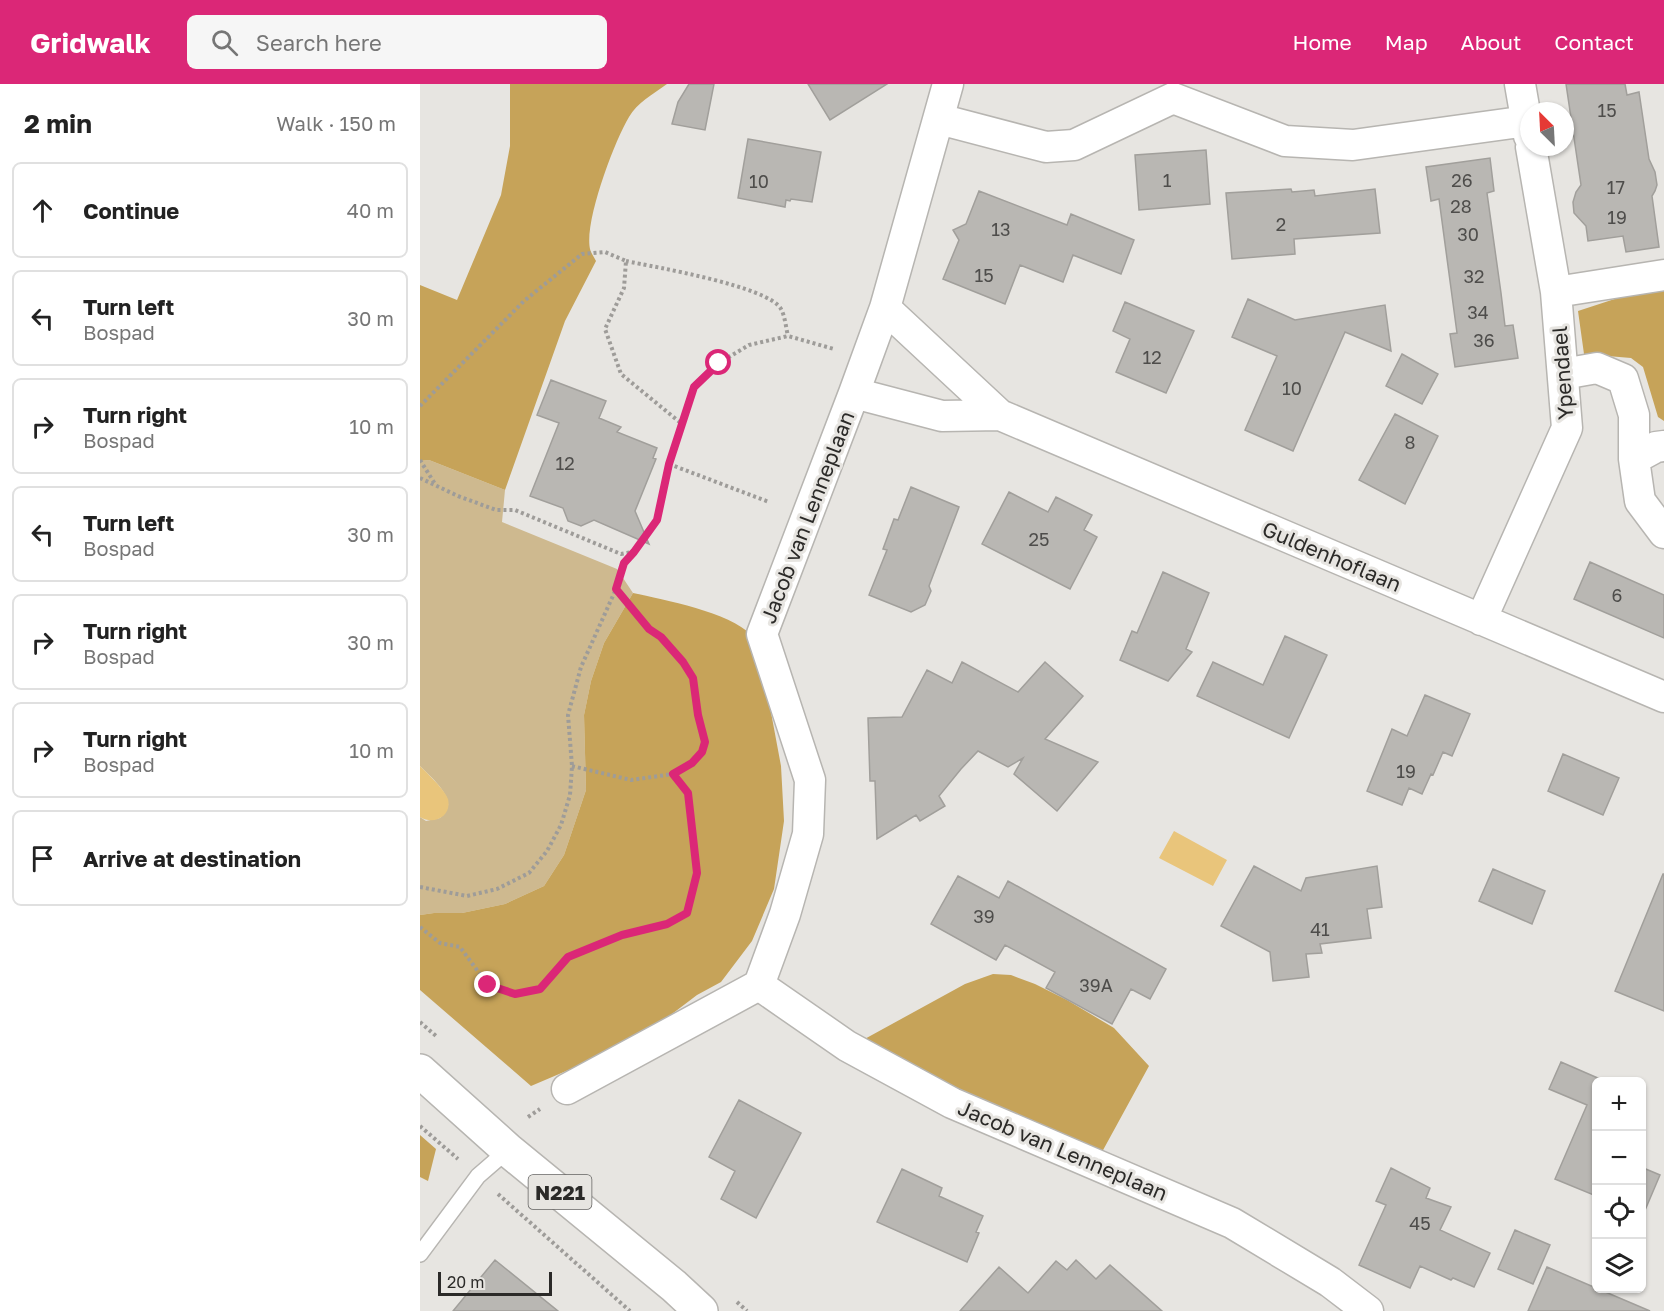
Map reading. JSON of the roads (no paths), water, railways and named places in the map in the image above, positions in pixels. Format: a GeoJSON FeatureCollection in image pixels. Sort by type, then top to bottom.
{"type":"FeatureCollection","features":[{"type":"Feature","properties":{"kind":"main road","name":"N221"},"geometry":{"type":"LineString","coordinates":[[420,1071],[508,1150],[701,1311]]}},
{"type":"Feature","properties":{"kind":"street","name":"Jacob van Lenneplaan"},"geometry":{"type":"LineString","coordinates":[[948,84],[885,308],[762,634],[810,780],[808,834],[785,914],[759,985],[847,1046],[952,1103],[1232,1223],[1330,1282],[1368,1311]]}},
{"type":"Feature","properties":{"kind":"street","name":"Ypendael"},"geometry":{"type":"LineString","coordinates":[[1520,84],[1523,102]]}},
{"type":"Feature","properties":{"kind":"street"},"geometry":{"type":"LineString","coordinates":[[939,119],[1046,147],[1074,145],[1173,91],[1286,141],[1353,145],[1520,136]]}},
{"type":"Feature","properties":{"kind":"street","name":"Ypendael"},"geometry":{"type":"LineString","coordinates":[[1481,620],[1567,428],[1556,292],[1533,156]]}},
{"type":"Feature","properties":{"kind":"street"},"geometry":{"type":"LineString","coordinates":[[1556,292],[1664,275]]}},
{"type":"Feature","properties":{"kind":"street","name":"Guldenhoflaan"},"geometry":{"type":"LineString","coordinates":[[885,308],[1000,415],[1664,697]]}},
{"type":"Feature","properties":{"kind":"street"},"geometry":{"type":"LineString","coordinates":[[1563,374],[1597,368],[1623,379],[1634,415],[1634,459],[1640,501],[1664,533]]}},
{"type":"Feature","properties":{"kind":"street","name":"Guldenhoflaan"},"geometry":{"type":"LineString","coordinates":[[854,393],[942,416],[1000,415]]}},
{"type":"Feature","properties":{"kind":"street"},"geometry":{"type":"LineString","coordinates":[[1634,459],[1656,447],[1664,446]]}},
{"type":"Feature","properties":{"kind":"street"},"geometry":{"type":"LineString","coordinates":[[567,1089],[759,985]]}},
{"type":"Feature","properties":{"kind":"lane"},"geometry":{"type":"LineString","coordinates":[[420,1254],[478,1176],[508,1150]]}}]}
